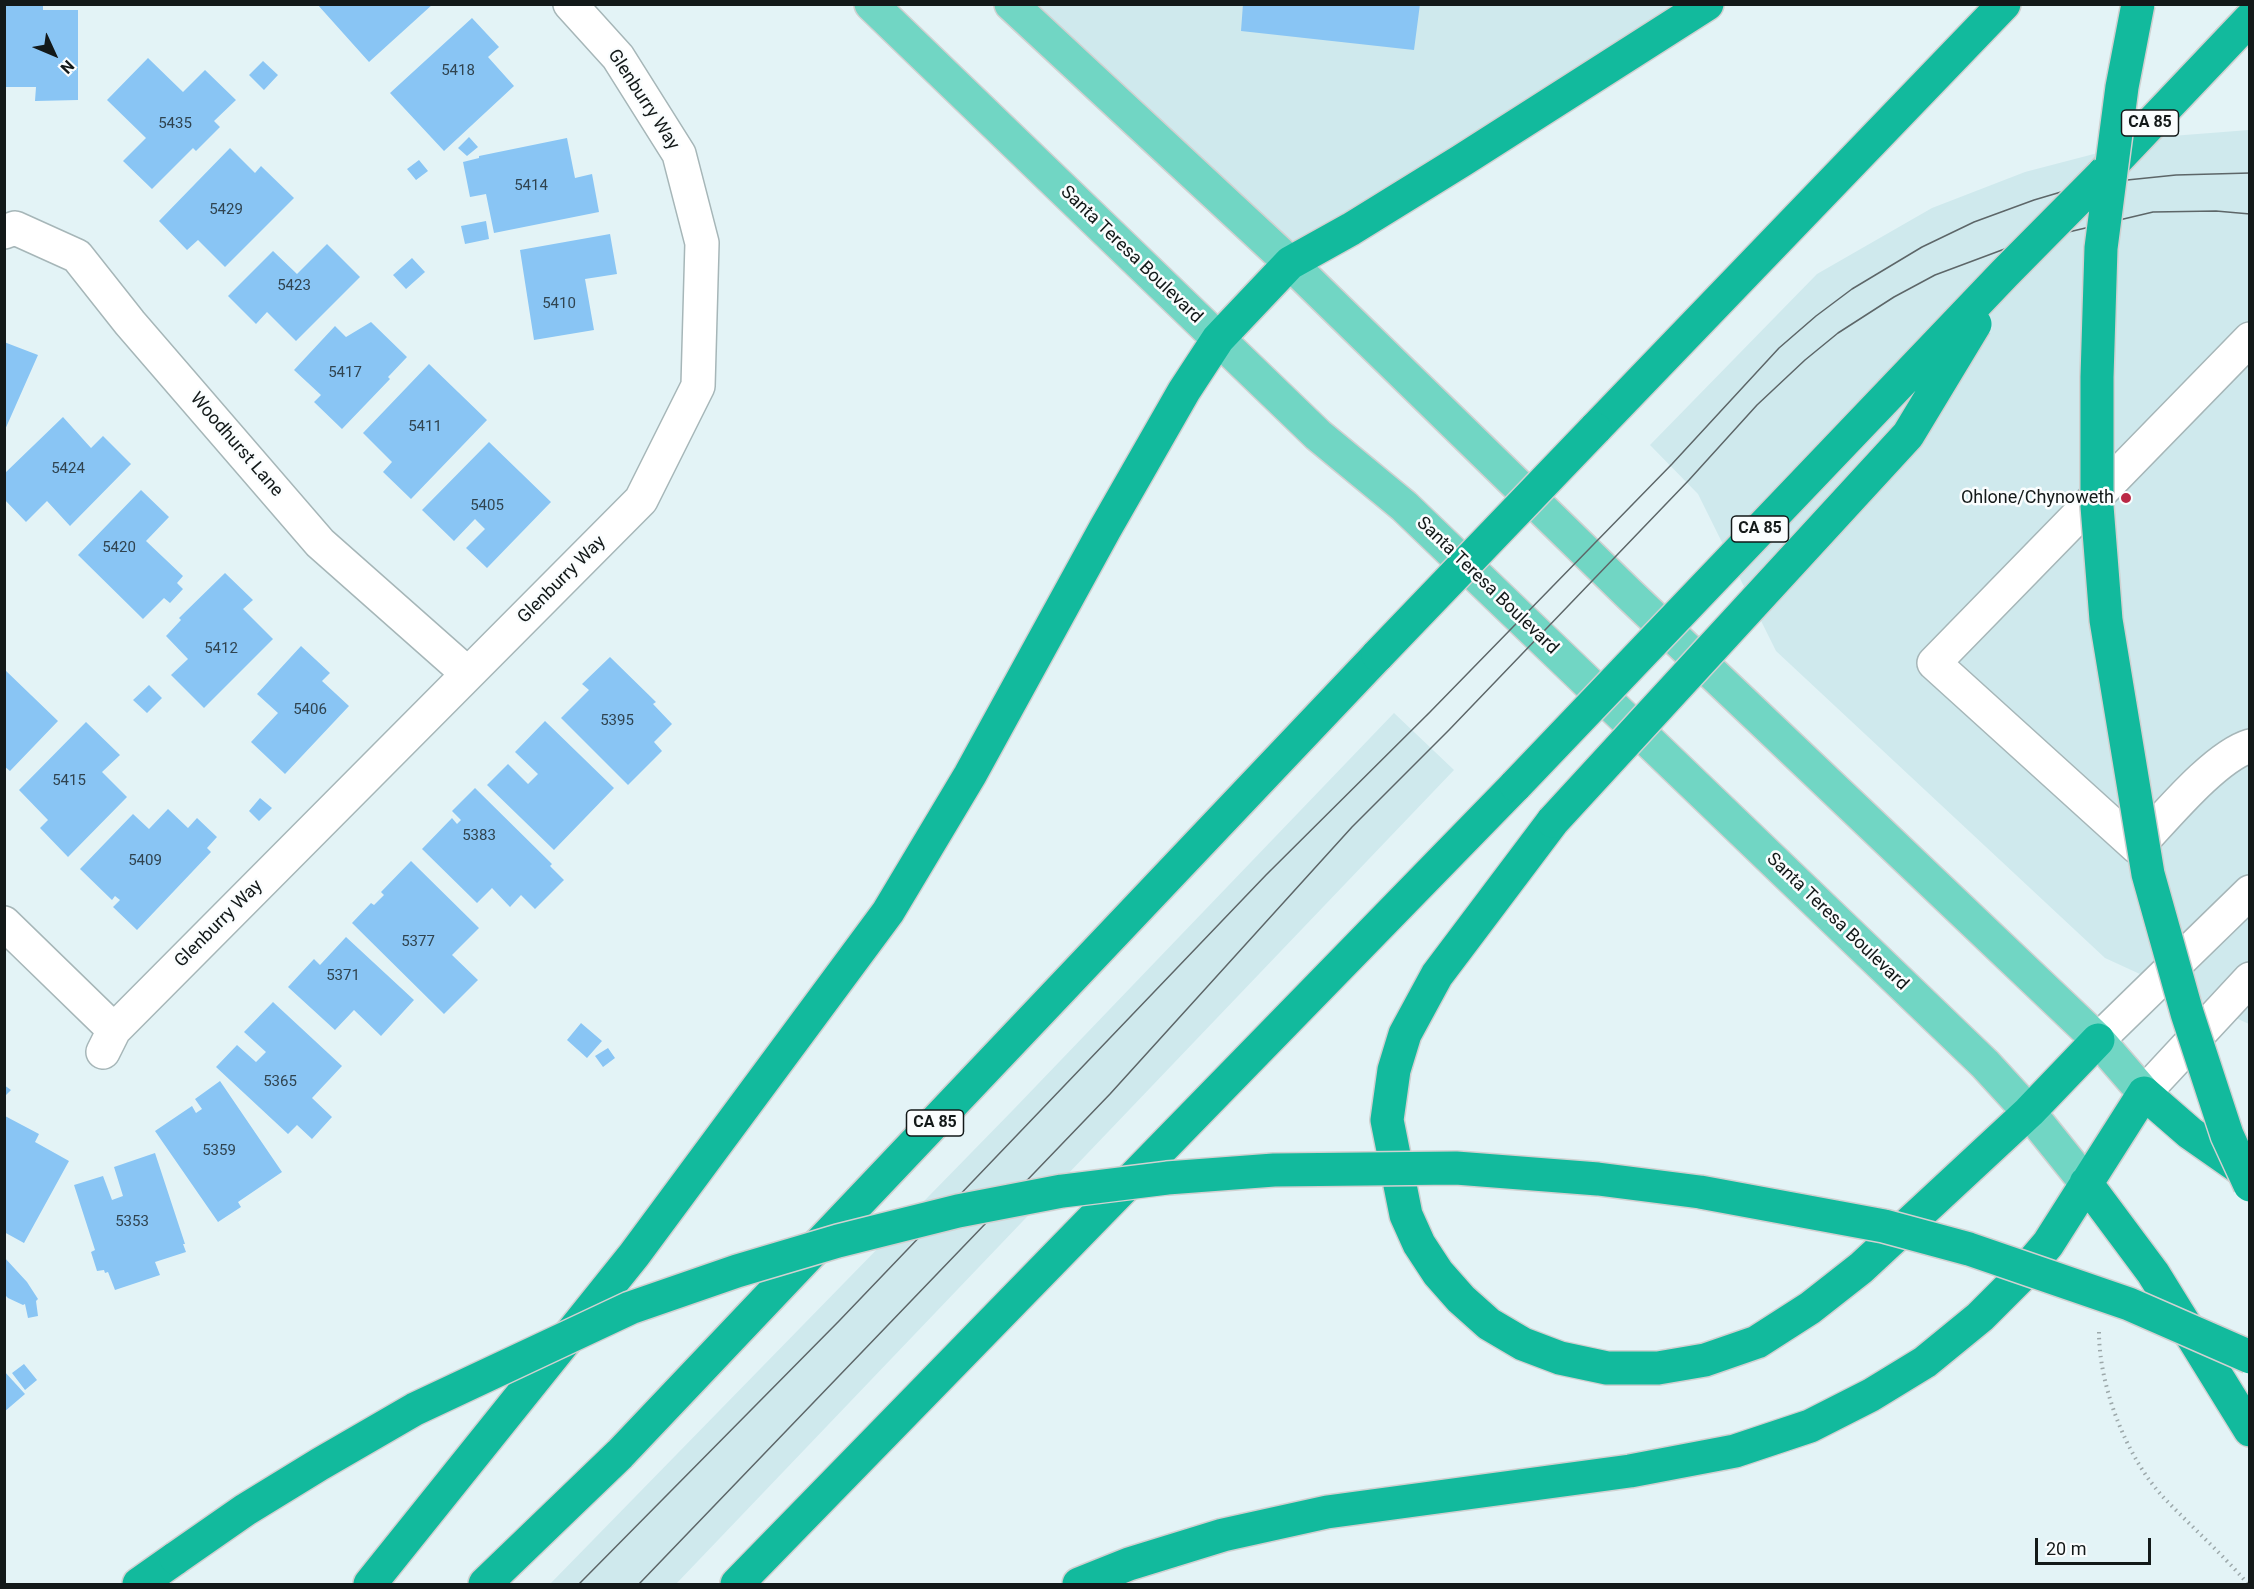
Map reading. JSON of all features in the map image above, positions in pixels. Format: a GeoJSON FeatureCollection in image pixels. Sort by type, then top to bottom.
{"type":"FeatureCollection","features":[{"type":"Feature","properties":{"kind":"highway"},"geometry":{"type":"LineString","coordinates":[[370,1584],[634,1255],[888,912],[970,775],[1105,528],[1184,391],[1218,339],[1290,263],[1351,229],[1461,161],[1707,4]]}},
{"type":"Feature","properties":{"kind":"highway","name":"CA 85"},"geometry":{"type":"LineString","coordinates":[[485,1584],[620,1454],[1378,655],[2004,4]]}},
{"type":"Feature","properties":{"kind":"highway"},"geometry":{"type":"LineString","coordinates":[[2138,4],[2122,87],[2102,248],[2097,377],[2097,506],[2106,620],[2148,874],[2187,1013],[2227,1135],[2250,1185]]}},
{"type":"Feature","properties":{"kind":"highway","name":"CA 85"},"geometry":{"type":"LineString","coordinates":[[737,1584],[1516,785],[2250,19]]}},
{"type":"Feature","properties":{"kind":"highway"},"geometry":{"type":"LineString","coordinates":[[2005,273],[1908,435],[1553,821],[1437,975],[1406,1034],[1394,1070],[1387,1120],[1406,1215],[1419,1244],[1438,1273],[1461,1299],[1489,1324],[1523,1344],[1560,1358],[1607,1368],[1658,1368],[1705,1360],[1757,1342],[1810,1308],[1862,1268],[2029,1112],[2098,1040]]}},
{"type":"Feature","properties":{"kind":"highway"},"geometry":{"type":"LineString","coordinates":[[1079,1584],[1129,1564],[1223,1535],[1327,1512],[1630,1471],[1735,1451],[1810,1426],[1871,1395],[1925,1362],[1980,1317],[2019,1278],[2048,1244],[2144,1093],[2190,1133],[2250,1175]]}},
{"type":"Feature","properties":{"kind":"highway"},"geometry":{"type":"LineString","coordinates":[[139,1584],[283,1487],[415,1409],[630,1308],[737,1271],[838,1241],[958,1211],[1062,1191],[1167,1178],[1274,1170],[1456,1168],[1598,1179],[1700,1192],[1884,1226],[1969,1249],[2129,1304],[2250,1357]]}},
{"type":"Feature","properties":{"kind":"highway"},"geometry":{"type":"LineString","coordinates":[[2086,1183],[2153,1274],[2250,1430]]}},
{"type":"Feature","properties":{"kind":"main road","name":"Santa Teresa Boulevard"},"geometry":{"type":"LineString","coordinates":[[870,4],[1318,435],[1404,506],[1976,1056],[2029,1112],[2086,1183]]}},
{"type":"Feature","properties":{"kind":"main road"},"geometry":{"type":"LineString","coordinates":[[1011,4],[1290,263],[1629,594],[2098,1040],[2144,1093]]}},
{"type":"Feature","properties":{"kind":"street","name":"Glenburry Way"},"geometry":{"type":"LineString","coordinates":[[4,923],[109,1041],[641,500],[698,386],[702,243],[679,154],[618,57],[570,4]]}},
{"type":"Feature","properties":{"kind":"street","name":"Woodhurst Lane"},"geometry":{"type":"LineString","coordinates":[[4,232],[15,228],[77,256],[129,322],[320,543],[468,674]]}},
{"type":"Feature","properties":{"kind":"street"},"geometry":{"type":"LineString","coordinates":[[2250,339],[1934,663],[2137,847],[2212,770],[2239,749],[2250,746]]}},
{"type":"Feature","properties":{"kind":"street"},"geometry":{"type":"LineString","coordinates":[[2098,1040],[2250,892]]}},
{"type":"Feature","properties":{"kind":"street"},"geometry":{"type":"LineString","coordinates":[[2144,1093],[2250,979]]}},
{"type":"Feature","properties":{"kind":"path"},"geometry":{"type":"LineString","coordinates":[[2099,1327],[2099,1347],[2108,1387],[2123,1432],[2140,1468],[2164,1498],[2206,1538],[2248,1584]]}},
{"type":"Feature","properties":{"kind":"shaded area"},"geometry":{"type":"Polygon","coordinates":[[[1011,5],[1707,5],[1290,263],[1011,5]]]}},
{"type":"Feature","properties":{"kind":"shaded area"},"geometry":{"type":"Polygon","coordinates":[[[2249,130],[2249,1024],[2105,958],[1776,651],[1698,494],[1650,445],[1817,274],[1932,208],[2025,172],[2159,137],[2249,130]]]}},
{"type":"Feature","properties":{"kind":"shaded area"},"geometry":{"type":"Polygon","coordinates":[[[1394,713],[1454,770],[676,1584],[550,1584],[1013,1110],[1394,713]]]}},
{"type":"Feature","properties":{"kind":"building"},"geometry":{"type":"Polygon","coordinates":[[[4,4],[43,4],[43,10],[78,10],[78,100],[35,101],[36,87],[4,87],[4,4]]]}},
{"type":"Feature","properties":{"kind":"building"},"geometry":{"type":"Polygon","coordinates":[[[317,4],[433,4],[369,62],[317,4]]]}},
{"type":"Feature","properties":{"kind":"building"},"geometry":{"type":"Polygon","coordinates":[[[1243,4],[1420,4],[1414,50],[1241,31],[1243,4]]]}},
{"type":"Feature","properties":{"kind":"building"},"geometry":{"type":"Polygon","coordinates":[[[472,18],[499,47],[488,57],[514,86],[444,151],[390,93],[472,18]]]}},
{"type":"Feature","properties":{"kind":"building"},"geometry":{"type":"Polygon","coordinates":[[[148,58],[183,92],[205,70],[236,100],[214,121],[220,127],[196,151],[193,148],[152,189],[123,161],[146,138],[107,100],[148,58]]]}},
{"type":"Feature","properties":{"kind":"building"},"geometry":{"type":"Polygon","coordinates":[[[263,61],[278,75],[264,90],[249,75],[263,61]]]}},
{"type":"Feature","properties":{"kind":"building"},"geometry":{"type":"Polygon","coordinates":[[[469,137],[478,147],[467,156],[458,148],[469,137]]]}},
{"type":"Feature","properties":{"kind":"building"},"geometry":{"type":"Polygon","coordinates":[[[567,138],[575,178],[592,174],[599,212],[494,233],[486,194],[470,197],[463,162],[479,158],[479,156],[567,138]]]}},
{"type":"Feature","properties":{"kind":"building"},"geometry":{"type":"Polygon","coordinates":[[[230,148],[255,173],[261,166],[294,198],[225,267],[198,240],[187,250],[159,221],[230,148]]]}},
{"type":"Feature","properties":{"kind":"building"},"geometry":{"type":"Polygon","coordinates":[[[419,160],[428,171],[416,180],[407,169],[419,160]]]}},
{"type":"Feature","properties":{"kind":"building"},"geometry":{"type":"Polygon","coordinates":[[[486,221],[489,239],[465,244],[461,226],[486,221]]]}},
{"type":"Feature","properties":{"kind":"building"},"geometry":{"type":"Polygon","coordinates":[[[610,234],[617,274],[585,279],[594,330],[534,340],[520,250],[610,234]]]}},
{"type":"Feature","properties":{"kind":"building"},"geometry":{"type":"Polygon","coordinates":[[[327,244],[360,277],[296,341],[267,312],[256,324],[228,296],[273,251],[297,274],[327,244]]]}},
{"type":"Feature","properties":{"kind":"building"},"geometry":{"type":"Polygon","coordinates":[[[412,258],[425,272],[406,289],[393,275],[412,258]]]}},
{"type":"Feature","properties":{"kind":"building"},"geometry":{"type":"Polygon","coordinates":[[[371,322],[407,357],[388,377],[390,379],[342,429],[314,402],[321,395],[294,370],[335,326],[346,337],[371,322]]]}},
{"type":"Feature","properties":{"kind":"building"},"geometry":{"type":"Polygon","coordinates":[[[4,342],[38,355],[4,432],[4,342]]]}},
{"type":"Feature","properties":{"kind":"building"},"geometry":{"type":"Polygon","coordinates":[[[429,364],[487,420],[411,499],[383,472],[392,462],[363,433],[429,364]]]}},
{"type":"Feature","properties":{"kind":"building"},"geometry":{"type":"Polygon","coordinates":[[[63,417],[91,448],[103,436],[131,464],[70,526],[47,501],[26,522],[4,499],[4,474],[63,417]]]}},
{"type":"Feature","properties":{"kind":"building"},"geometry":{"type":"Polygon","coordinates":[[[489,442],[551,502],[487,568],[466,548],[485,529],[475,519],[454,541],[422,510],[489,442]]]}},
{"type":"Feature","properties":{"kind":"building"},"geometry":{"type":"Polygon","coordinates":[[[141,490],[169,517],[146,541],[183,576],[177,583],[183,589],[170,603],[164,598],[143,619],[78,555],[141,490]]]}},
{"type":"Feature","properties":{"kind":"building"},"geometry":{"type":"Polygon","coordinates":[[[225,573],[253,600],[243,609],[273,639],[204,708],[171,675],[188,659],[166,636],[181,620],[179,618],[225,573]]]}},
{"type":"Feature","properties":{"kind":"building"},"geometry":{"type":"Polygon","coordinates":[[[301,646],[330,673],[322,681],[349,706],[285,774],[251,742],[278,713],[257,694],[301,646]]]}},
{"type":"Feature","properties":{"kind":"building"},"geometry":{"type":"Polygon","coordinates":[[[610,657],[656,702],[653,704],[672,724],[654,742],[662,751],[628,785],[561,718],[589,690],[582,684],[610,657]]]}},
{"type":"Feature","properties":{"kind":"building"},"geometry":{"type":"Polygon","coordinates":[[[4,669],[58,721],[10,771],[4,766],[4,669]]]}},
{"type":"Feature","properties":{"kind":"building"},"geometry":{"type":"Polygon","coordinates":[[[149,685],[162,698],[147,713],[133,700],[149,685]]]}},
{"type":"Feature","properties":{"kind":"building"},"geometry":{"type":"Polygon","coordinates":[[[545,721],[614,788],[554,850],[487,785],[508,764],[528,784],[538,774],[515,752],[545,721]]]}},
{"type":"Feature","properties":{"kind":"building"},"geometry":{"type":"Polygon","coordinates":[[[86,722],[120,755],[102,772],[127,797],[68,857],[40,828],[48,820],[19,790],[86,722]]]}},
{"type":"Feature","properties":{"kind":"building"},"geometry":{"type":"Polygon","coordinates":[[[475,788],[552,864],[550,866],[564,880],[535,909],[521,895],[510,907],[492,888],[477,903],[422,849],[452,818],[457,824],[461,820],[452,811],[475,788]]]}},
{"type":"Feature","properties":{"kind":"building"},"geometry":{"type":"Polygon","coordinates":[[[260,798],[272,808],[259,821],[249,811],[260,798]]]}},
{"type":"Feature","properties":{"kind":"building"},"geometry":{"type":"Polygon","coordinates":[[[168,809],[188,828],[197,818],[217,837],[207,848],[211,852],[137,930],[113,907],[120,900],[115,896],[112,900],[80,869],[133,814],[149,829],[168,809]]]}},
{"type":"Feature","properties":{"kind":"building"},"geometry":{"type":"Polygon","coordinates":[[[411,861],[479,928],[452,955],[478,980],[444,1014],[352,923],[371,903],[374,905],[384,895],[381,892],[411,861]]]}},
{"type":"Feature","properties":{"kind":"building"},"geometry":{"type":"Polygon","coordinates":[[[346,937],[414,1000],[381,1036],[354,1010],[335,1030],[288,987],[314,959],[320,965],[346,937]]]}},
{"type":"Feature","properties":{"kind":"building"},"geometry":{"type":"Polygon","coordinates":[[[273,1002],[342,1066],[312,1098],[332,1117],[312,1139],[297,1125],[288,1134],[216,1067],[237,1045],[256,1062],[266,1052],[244,1032],[273,1002]]]}},
{"type":"Feature","properties":{"kind":"building"},"geometry":{"type":"Polygon","coordinates":[[[581,1023],[602,1041],[587,1058],[567,1040],[581,1023]]]}},
{"type":"Feature","properties":{"kind":"building"},"geometry":{"type":"Polygon","coordinates":[[[608,1048],[615,1058],[603,1067],[595,1056],[608,1048]]]}},
{"type":"Feature","properties":{"kind":"building"},"geometry":{"type":"Polygon","coordinates":[[[220,1081],[282,1172],[238,1202],[241,1207],[218,1222],[155,1131],[192,1106],[196,1113],[202,1109],[195,1099],[220,1081]]]}},
{"type":"Feature","properties":{"kind":"building"},"geometry":{"type":"Polygon","coordinates":[[[4,1085],[11,1090],[4,1097],[4,1085]]]}},
{"type":"Feature","properties":{"kind":"building"},"geometry":{"type":"Polygon","coordinates":[[[5,1116],[39,1134],[35,1142],[69,1161],[24,1243],[4,1232],[5,1116]]]}},
{"type":"Feature","properties":{"kind":"building"},"geometry":{"type":"Polygon","coordinates":[[[155,1153],[186,1252],[155,1262],[160,1275],[115,1290],[108,1272],[97,1271],[91,1252],[95,1250],[74,1185],[103,1176],[112,1200],[123,1196],[114,1167],[155,1153]]]}},
{"type":"Feature","properties":{"kind":"building"},"geometry":{"type":"Polygon","coordinates":[[[4,1257],[27,1282],[38,1299],[36,1301],[38,1316],[28,1318],[25,1304],[8,1298],[4,1294],[4,1257]]]}},
{"type":"Feature","properties":{"kind":"building"},"geometry":{"type":"Polygon","coordinates":[[[24,1364],[37,1380],[25,1390],[12,1373],[24,1364]]]}},
{"type":"Feature","properties":{"kind":"building"},"geometry":{"type":"Polygon","coordinates":[[[4,1371],[25,1394],[4,1412],[4,1371]]]}},
{"type":"Feature","properties":{"kind":"tram line"},"geometry":{"type":"LineString","coordinates":[[579,1584],[839,1321],[1266,875],[1430,712],[1672,464],[1779,348],[1816,316],[1852,289],[1922,247],[1974,222],[2034,200],[2088,184],[2176,175],[2250,173]]}},
{"type":"Feature","properties":{"kind":"tram line"},"geometry":{"type":"LineString","coordinates":[[639,1584],[1110,1094],[1352,827],[1449,730],[1689,480],[1757,405],[1805,360],[1838,333],[1894,297],[1935,275],[2018,244],[2153,212],[2216,211],[2250,214]]}},
{"type":"Feature","properties":{"kind":"place","name":"Ohlone/Chynoweth"},"geometry":{"type":"Point","coordinates":[2126,498]}}]}
